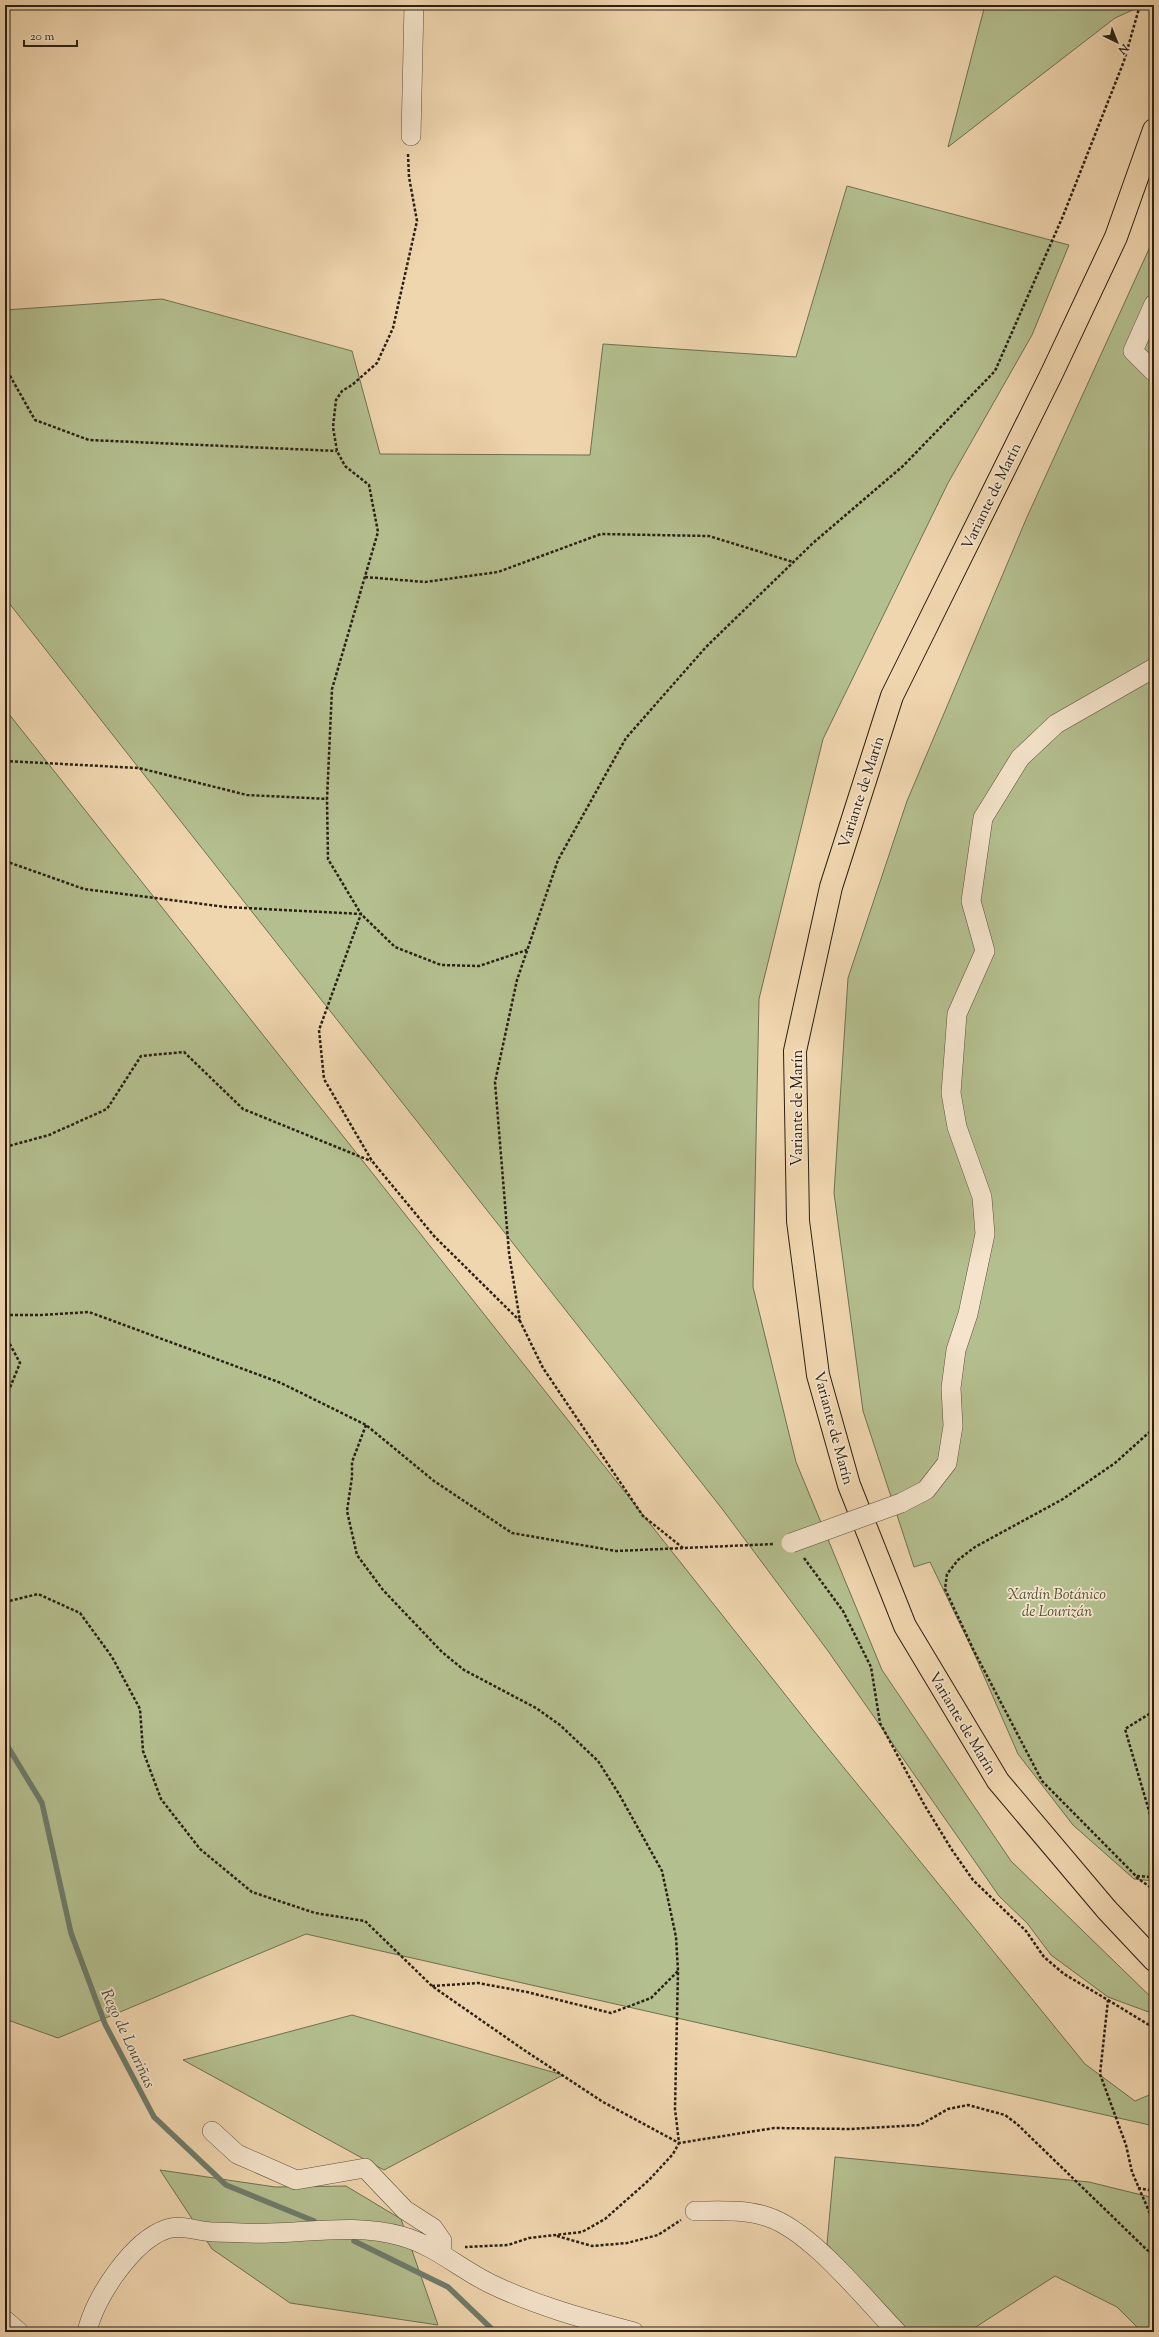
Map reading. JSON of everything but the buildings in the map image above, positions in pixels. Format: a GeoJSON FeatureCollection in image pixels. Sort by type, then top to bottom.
{"type":"FeatureCollection","features":[{"type":"Feature","properties":{"kind":"highway","name":"Variante de Marín"},"geometry":{"type":"LineString","coordinates":[[1154,130],[1116,237],[1052,373],[892,696],[831,887],[795,1051],[798,1221],[810,1314],[818,1375],[852,1492],[905,1626],[998,1781],[1107,1910],[1154,1960]]}},
{"type":"Feature","properties":{"kind":"street"},"geometry":{"type":"LineString","coordinates":[[411,136],[414,5]]}},
{"type":"Feature","properties":{"kind":"street"},"geometry":{"type":"LineString","coordinates":[[1154,304],[1133,351],[1154,372]]}},
{"type":"Feature","properties":{"kind":"street"},"geometry":{"type":"LineString","coordinates":[[791,1543],[901,1503],[926,1490],[947,1463],[953,1426],[951,1388],[956,1350],[968,1314],[985,1234],[982,1197],[957,1127],[951,1093],[957,1014],[985,951],[971,901],[983,818],[1020,758],[1056,724],[1154,668]]}},
{"type":"Feature","properties":{"kind":"street"},"geometry":{"type":"LineString","coordinates":[[212,2131],[237,2154],[296,2180],[365,2168],[405,2210],[433,2228],[442,2241],[441,2253]]}},
{"type":"Feature","properties":{"kind":"street"},"geometry":{"type":"LineString","coordinates":[[694,2211],[729,2212],[768,2217],[805,2237],[897,2332]]}},
{"type":"Feature","properties":{"kind":"street"},"geometry":{"type":"LineString","coordinates":[[87,2332],[96,2308],[120,2267],[152,2237],[168,2229],[192,2228],[206,2232],[269,2233],[340,2229],[365,2230],[401,2236],[441,2253],[489,2283],[574,2317],[634,2332]]}},
{"type":"Feature","properties":{"kind":"street"},"geometry":{"type":"LineString","coordinates":[[5,2320],[19,2332]]}},
{"type":"Feature","properties":{"kind":"path"},"geometry":{"type":"LineString","coordinates":[[683,1548],[644,1516],[543,1368],[520,1321],[510,1253],[495,1082],[517,980],[558,860],[626,738],[706,647],[794,562],[903,466],[996,371],[1063,216],[1124,61],[1140,5]]}},
{"type":"Feature","properties":{"kind":"path"},"geometry":{"type":"LineString","coordinates":[[411,136],[408,156],[409,177],[417,221],[394,328],[377,363],[352,385],[342,391],[336,400],[333,427],[338,451],[345,466],[369,485],[378,532],[332,689],[327,799],[328,859],[361,914],[395,946],[441,965],[479,966],[528,950]]}},
{"type":"Feature","properties":{"kind":"path"},"geometry":{"type":"LineString","coordinates":[[5,366],[35,420],[89,440],[338,451]]}},
{"type":"Feature","properties":{"kind":"path"},"geometry":{"type":"LineString","coordinates":[[365,577],[425,582],[498,572],[601,534],[709,536],[794,562]]}},
{"type":"Feature","properties":{"kind":"path"},"geometry":{"type":"LineString","coordinates":[[5,761],[139,768],[247,795],[327,799]]}},
{"type":"Feature","properties":{"kind":"path"},"geometry":{"type":"LineString","coordinates":[[5,861],[84,889],[226,907],[361,914]]}},
{"type":"Feature","properties":{"kind":"path"},"geometry":{"type":"LineString","coordinates":[[361,914],[319,1030],[324,1079],[372,1161],[434,1236],[520,1321]]}},
{"type":"Feature","properties":{"kind":"path"},"geometry":{"type":"LineString","coordinates":[[5,1147],[49,1135],[108,1109],[141,1056],[184,1052],[243,1109],[372,1161]]}},
{"type":"Feature","properties":{"kind":"path"},"geometry":{"type":"LineString","coordinates":[[5,1314],[41,1315],[89,1312],[281,1383],[366,1425],[434,1481],[512,1534],[616,1551],[791,1543],[817,1573],[843,1611],[871,1667],[880,1723],[925,1806],[952,1850],[973,1880],[1026,1931],[1044,1958],[1064,1974],[1154,2028]]}},
{"type":"Feature","properties":{"kind":"path"},"geometry":{"type":"LineString","coordinates":[[5,1336],[20,1363],[5,1400]]}},
{"type":"Feature","properties":{"kind":"path"},"geometry":{"type":"LineString","coordinates":[[366,1425],[352,1462],[352,1477],[347,1511],[357,1555],[383,1590],[442,1652],[464,1670],[536,1708],[554,1720],[598,1761],[619,1794],[638,1832],[662,1871],[671,1907],[678,1971],[675,2109],[679,2143],[666,2163],[605,2220],[582,2232],[529,2238],[508,2245],[451,2248],[441,2253]]}},
{"type":"Feature","properties":{"kind":"path"},"geometry":{"type":"LineString","coordinates":[[1154,1428],[1115,1464],[1063,1499],[975,1547],[958,1560],[947,1574],[945,1589],[974,1651],[1042,1781],[1136,1876],[1154,1890]]}},
{"type":"Feature","properties":{"kind":"path"},"geometry":{"type":"LineString","coordinates":[[5,1602],[38,1594],[80,1613],[112,1658],[140,1709],[143,1751],[161,1799],[200,1849],[252,1892],[315,1913],[365,1921],[432,1986],[524,2050],[603,2102],[679,2143],[774,2128],[850,2129],[920,2126],[948,2109],[968,2105],[1005,2115],[1147,2250],[1154,2254]]}},
{"type":"Feature","properties":{"kind":"path"},"geometry":{"type":"LineString","coordinates":[[1154,1711],[1125,1729],[1154,1828]]}},
{"type":"Feature","properties":{"kind":"path"},"geometry":{"type":"LineString","coordinates":[[1136,1876],[1153,1877],[1154,1875]]}},
{"type":"Feature","properties":{"kind":"path"},"geometry":{"type":"LineString","coordinates":[[432,1986],[478,1983],[527,1992],[611,2013],[651,1998],[678,1971]]}},
{"type":"Feature","properties":{"kind":"path"},"geometry":{"type":"LineString","coordinates":[[1108,2000],[1100,2074],[1117,2119],[1138,2188],[1154,2222]]}},
{"type":"Feature","properties":{"kind":"path"},"geometry":{"type":"LineString","coordinates":[[1138,2188],[1154,2191]]}},
{"type":"Feature","properties":{"kind":"path"},"geometry":{"type":"LineString","coordinates":[[556,2236],[592,2246],[627,2243],[658,2235],[694,2211]]}},
{"type":"Feature","properties":{"kind":"green space"},"geometry":{"type":"Polygon","coordinates":[[[985,5],[1144,5],[1115,18],[948,147],[985,5]]]}},
{"type":"Feature","properties":{"kind":"green space"},"geometry":{"type":"Polygon","coordinates":[[[847,186],[1069,245],[1032,335],[948,483],[823,739],[759,999],[753,1287],[796,1462],[882,1670],[1011,1861],[1154,2000],[1154,2014],[1108,1997],[1051,1955],[1027,1923],[999,1896],[828,1651],[723,1510],[5,598],[5,310],[162,299],[352,351],[380,454],[590,455],[603,344],[796,357],[847,186]]]}},
{"type":"Feature","properties":{"kind":"green space","name":"Xardín Botánico de Lourizán"},"geometry":{"type":"Polygon","coordinates":[[[1154,238],[1154,1881],[1134,1879],[1073,1825],[1018,1754],[973,1651],[930,1562],[914,1567],[863,1411],[834,1193],[848,978],[907,801],[1027,517],[1154,238]]]}},
{"type":"Feature","properties":{"kind":"green space"},"geometry":{"type":"Polygon","coordinates":[[[5,709],[814,1731],[1085,2064],[1135,2101],[1154,2093],[1154,2126],[306,1934],[58,2038],[5,2019],[5,709]]]}},
{"type":"Feature","properties":{"kind":"green space"},"geometry":{"type":"Polygon","coordinates":[[[352,2015],[563,2075],[384,2170],[183,2060],[352,2015]]]}},
{"type":"Feature","properties":{"kind":"green space"},"geometry":{"type":"Polygon","coordinates":[[[835,2157],[1089,2182],[1154,2198],[1154,2332],[1142,2332],[1117,2307],[1055,2276],[968,2332],[905,2332],[827,2244],[835,2157]]]}},
{"type":"Feature","properties":{"kind":"green space"},"geometry":{"type":"Polygon","coordinates":[[[160,2170],[275,2187],[346,2186],[401,2219],[438,2325],[290,2303],[212,2249],[160,2170]]]}},
{"type":"Feature","properties":{"kind":"waterway","name":"Rego de Louriñas"},"geometry":{"type":"LineString","coordinates":[[5,1742],[42,1803],[71,1933],[105,2024],[154,2117],[226,2185],[314,2221]]}},
{"type":"Feature","properties":{"kind":"waterway","name":"Rego de Louriñas"},"geometry":{"type":"LineString","coordinates":[[354,2241],[448,2287],[495,2332]]}}]}
